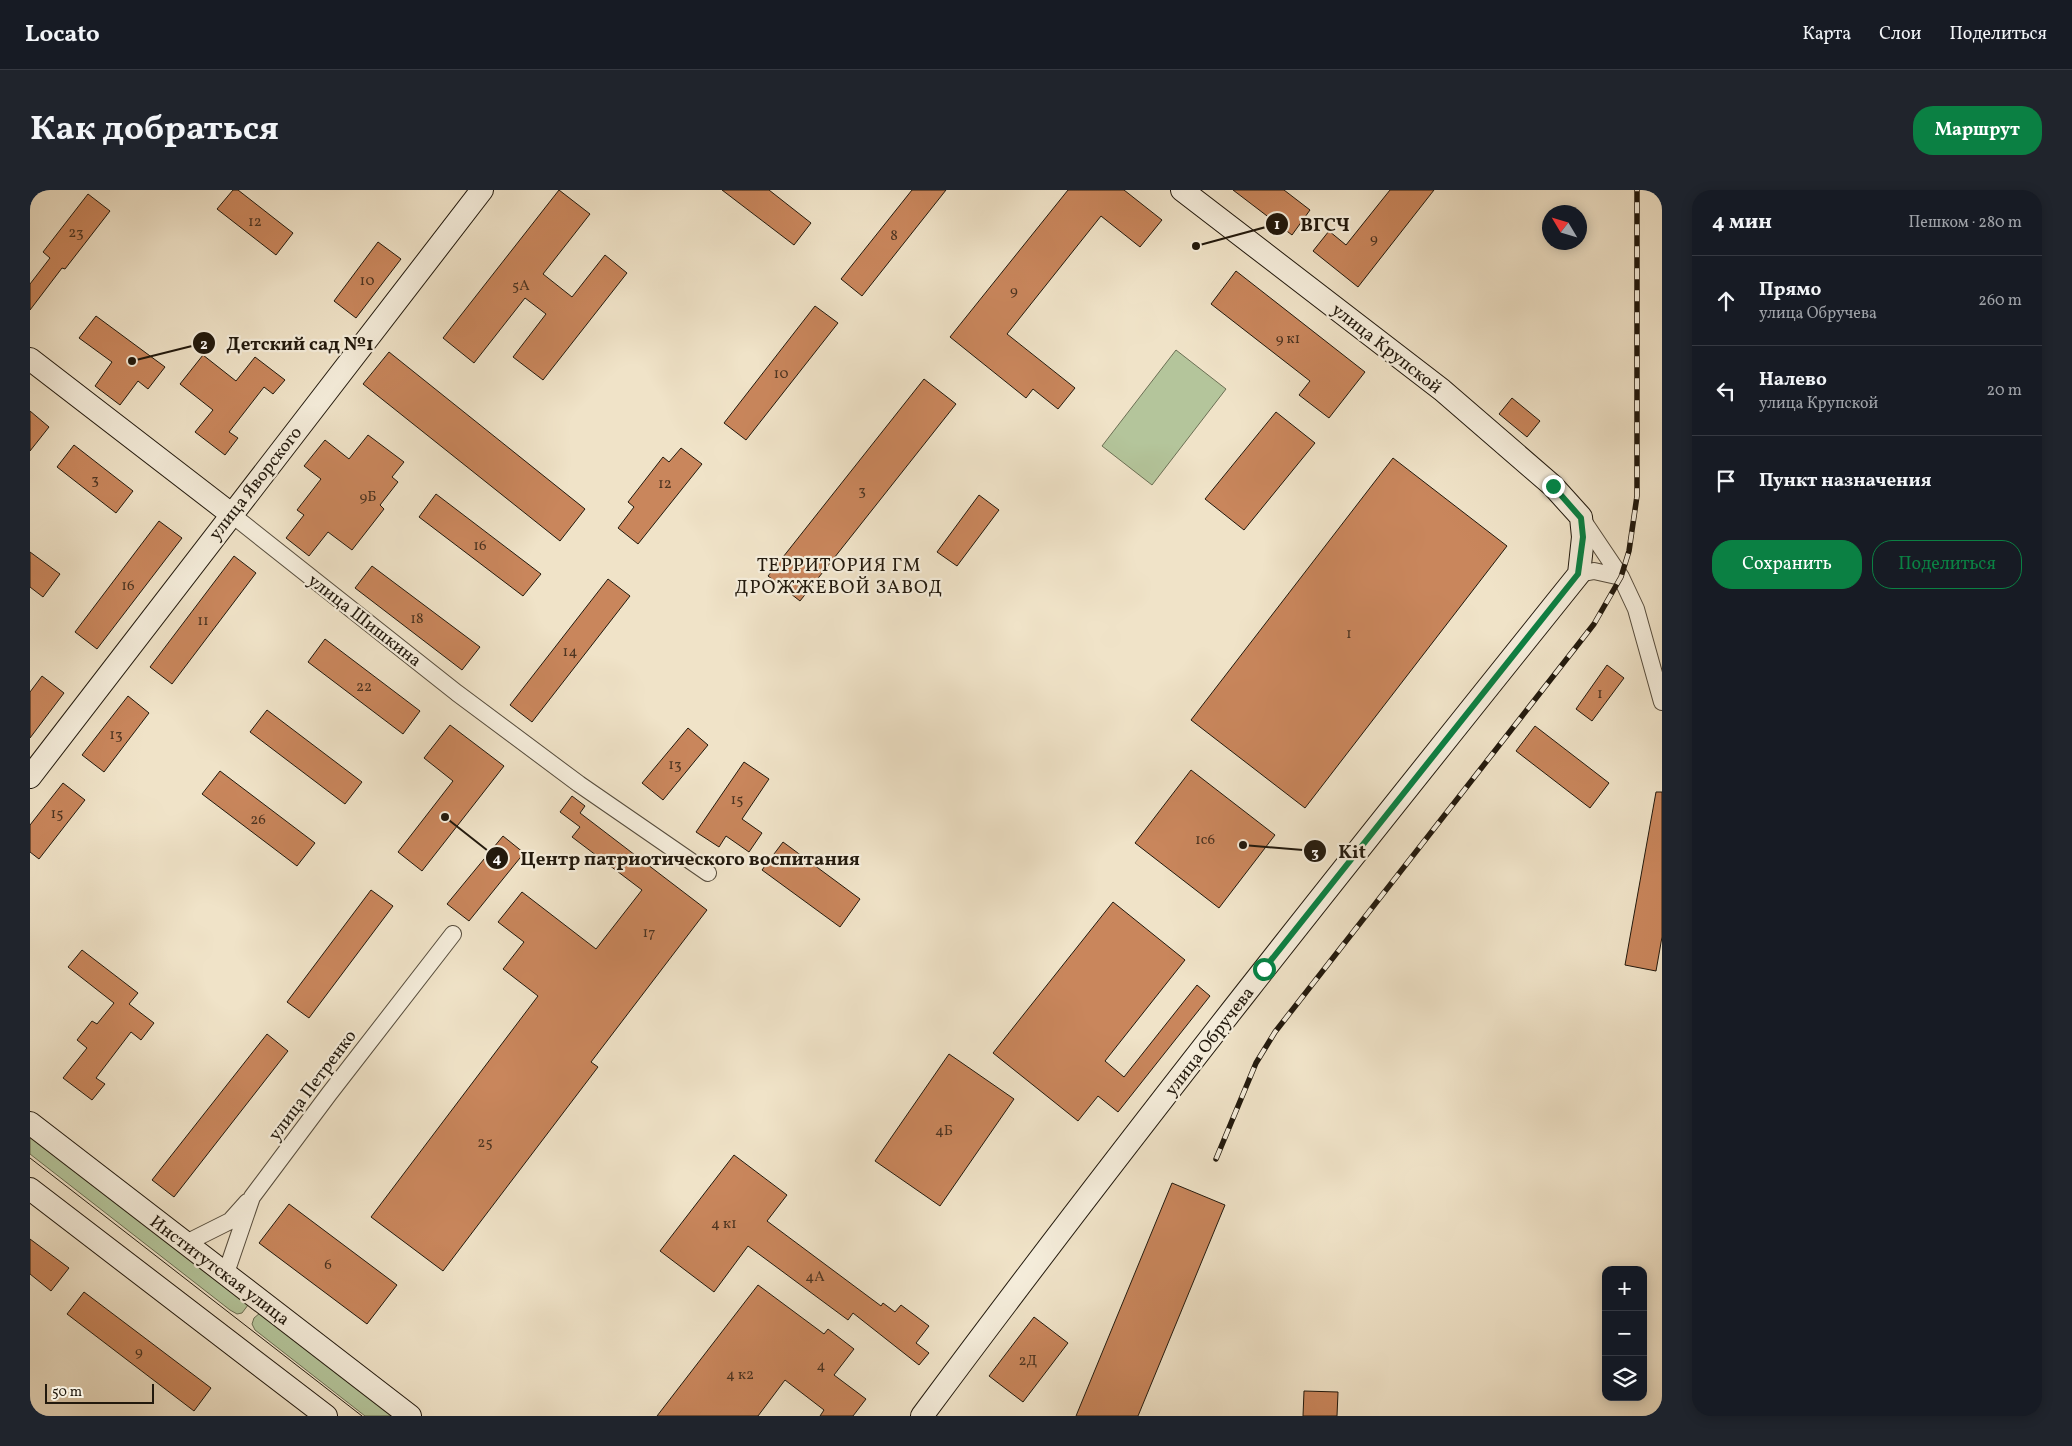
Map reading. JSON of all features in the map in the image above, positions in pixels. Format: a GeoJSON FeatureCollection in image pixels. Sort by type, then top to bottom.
{"type":"FeatureCollection","features":[{"type":"Feature","properties":{"kind":"main road","name":"улица Яворского"},"geometry":{"type":"LineString","coordinates":[[30,777],[482,190]]}},
{"type":"Feature","properties":{"kind":"main road","name":"улица Крупской"},"geometry":{"type":"LineString","coordinates":[[1182,190],[1442,390],[1553,486],[1581,518]]}},
{"type":"Feature","properties":{"kind":"main road","name":"улица Шишкина"},"geometry":{"type":"LineString","coordinates":[[30,358],[231,514]]}},
{"type":"Feature","properties":{"kind":"main road"},"geometry":{"type":"LineString","coordinates":[[1578,574],[1583,537],[1581,518]]}},
{"type":"Feature","properties":{"kind":"main road","name":"улица Обручева"},"geometry":{"type":"LineString","coordinates":[[922,1416],[1049,1247],[1264,969],[1578,574]]}},
{"type":"Feature","properties":{"kind":"main road","name":"Институтская улица"},"geometry":{"type":"LineString","coordinates":[[30,1124],[410,1416]]}},
{"type":"Feature","properties":{"kind":"main road"},"geometry":{"type":"LineString","coordinates":[[30,1189],[326,1416]]}},
{"type":"Feature","properties":{"kind":"street","name":"улица Шишкина"},"geometry":{"type":"LineString","coordinates":[[231,514],[488,716],[579,784],[708,873]]}},
{"type":"Feature","properties":{"kind":"street"},"geometry":{"type":"LineString","coordinates":[[1581,518],[1621,577],[1636,609],[1662,702]]}},
{"type":"Feature","properties":{"kind":"street"},"geometry":{"type":"LineString","coordinates":[[1578,574],[1594,571],[1621,577]]}},
{"type":"Feature","properties":{"kind":"street","name":"улица Петренко"},"geometry":{"type":"LineString","coordinates":[[226,1273],[252,1197],[453,934]]}},
{"type":"Feature","properties":{"kind":"street"},"geometry":{"type":"LineString","coordinates":[[186,1243],[230,1221],[252,1197]]}},
{"type":"Feature","properties":{"kind":"green space"},"geometry":{"type":"Polygon","coordinates":[[[1176,350],[1226,389],[1152,485],[1102,446],[1176,350]]]}},
{"type":"Feature","properties":{"kind":"green space"},"geometry":{"type":"Polygon","coordinates":[[[30,1127],[248,1305],[242,1313],[237,1314],[230,1310],[30,1154],[30,1127]]]}},
{"type":"Feature","properties":{"kind":"green space"},"geometry":{"type":"Polygon","coordinates":[[[260,1313],[396,1416],[365,1416],[255,1330],[252,1324],[254,1318],[260,1313]]]}},
{"type":"Feature","properties":{"kind":"building"},"geometry":{"type":"Polygon","coordinates":[[[233,190],[238,190],[293,233],[276,255],[217,209],[233,190]]]}},
{"type":"Feature","properties":{"kind":"building"},"geometry":{"type":"Polygon","coordinates":[[[559,190],[590,214],[543,274],[572,297],[605,255],[627,273],[543,380],[513,357],[546,314],[525,298],[474,363],[443,338],[559,190]]]}},
{"type":"Feature","properties":{"kind":"building"},"geometry":{"type":"Polygon","coordinates":[[[722,190],[769,190],[811,223],[794,245],[722,190]]]}},
{"type":"Feature","properties":{"kind":"building"},"geometry":{"type":"Polygon","coordinates":[[[912,190],[946,190],[862,296],[841,279],[912,190]]]}},
{"type":"Feature","properties":{"kind":"building"},"geometry":{"type":"Polygon","coordinates":[[[1068,190],[1124,190],[1162,220],[1140,247],[1101,216],[1007,334],[1075,388],[1058,409],[1033,389],[1026,398],[950,337],[1068,190]]]}},
{"type":"Feature","properties":{"kind":"building"},"geometry":{"type":"Polygon","coordinates":[[[1233,190],[1284,190],[1310,210],[1292,235],[1233,190]]]}},
{"type":"Feature","properties":{"kind":"building"},"geometry":{"type":"Polygon","coordinates":[[[1390,190],[1434,190],[1358,287],[1313,251],[1329,231],[1346,245],[1390,190]]]}},
{"type":"Feature","properties":{"kind":"building"},"geometry":{"type":"Polygon","coordinates":[[[88,194],[110,211],[65,269],[62,268],[30,310],[30,284],[50,258],[43,252],[88,194]]]}},
{"type":"Feature","properties":{"kind":"building"},"geometry":{"type":"Polygon","coordinates":[[[378,242],[401,259],[356,318],[334,301],[378,242]]]}},
{"type":"Feature","properties":{"kind":"building"},"geometry":{"type":"Polygon","coordinates":[[[1236,271],[1365,372],[1329,418],[1299,395],[1310,381],[1211,304],[1236,271]]]}},
{"type":"Feature","properties":{"kind":"building"},"geometry":{"type":"Polygon","coordinates":[[[815,306],[838,323],[746,440],[724,423],[815,306]]]}},
{"type":"Feature","properties":{"kind":"building"},"geometry":{"type":"Polygon","coordinates":[[[96,316],[165,367],[148,389],[138,381],[120,405],[95,386],[112,362],[79,338],[96,316]]]}},
{"type":"Feature","properties":{"kind":"building"},"geometry":{"type":"Polygon","coordinates":[[[389,352],[585,509],[560,541],[363,384],[389,352]]]}},
{"type":"Feature","properties":{"kind":"building"},"geometry":{"type":"Polygon","coordinates":[[[203,355],[236,381],[255,357],[285,380],[273,394],[264,387],[229,432],[238,438],[225,455],[195,432],[213,410],[180,384],[203,355]]]}},
{"type":"Feature","properties":{"kind":"building"},"geometry":{"type":"Polygon","coordinates":[[[924,379],[956,404],[800,601],[768,576],[924,379]]]}},
{"type":"Feature","properties":{"kind":"building"},"geometry":{"type":"Polygon","coordinates":[[[1512,398],[1540,421],[1527,437],[1499,414],[1512,398]]]}},
{"type":"Feature","properties":{"kind":"building"},"geometry":{"type":"Polygon","coordinates":[[[30,411],[49,427],[30,451],[30,411]]]}},
{"type":"Feature","properties":{"kind":"building"},"geometry":{"type":"Polygon","coordinates":[[[1276,412],[1315,443],[1244,530],[1205,499],[1276,412]]]}},
{"type":"Feature","properties":{"kind":"building"},"geometry":{"type":"Polygon","coordinates":[[[368,435],[404,462],[392,477],[398,482],[380,505],[384,509],[352,550],[328,532],[309,556],[286,538],[304,515],[297,510],[321,479],[304,466],[325,440],[349,459],[368,435]]]}},
{"type":"Feature","properties":{"kind":"building"},"geometry":{"type":"Polygon","coordinates":[[[74,445],[133,491],[116,513],[57,467],[74,445]]]}},
{"type":"Feature","properties":{"kind":"building"},"geometry":{"type":"Polygon","coordinates":[[[681,448],[702,464],[638,544],[618,528],[634,507],[628,502],[663,457],[669,462],[681,448]]]}},
{"type":"Feature","properties":{"kind":"building"},"geometry":{"type":"Polygon","coordinates":[[[1393,458],[1507,546],[1305,808],[1191,720],[1393,458]]]}},
{"type":"Feature","properties":{"kind":"building"},"geometry":{"type":"Polygon","coordinates":[[[436,494],[541,574],[523,596],[419,517],[436,494]]]}},
{"type":"Feature","properties":{"kind":"building"},"geometry":{"type":"Polygon","coordinates":[[[979,495],[999,510],[957,566],[937,552],[979,495]]]}},
{"type":"Feature","properties":{"kind":"building"},"geometry":{"type":"Polygon","coordinates":[[[159,521],[182,538],[97,649],[75,632],[159,521]]]}},
{"type":"Feature","properties":{"kind":"building"},"geometry":{"type":"Polygon","coordinates":[[[30,552],[60,574],[43,597],[30,587],[30,552]]]}},
{"type":"Feature","properties":{"kind":"building"},"geometry":{"type":"Polygon","coordinates":[[[234,556],[256,573],[172,684],[150,667],[234,556]]]}},
{"type":"Feature","properties":{"kind":"building"},"geometry":{"type":"Polygon","coordinates":[[[372,566],[480,647],[462,670],[355,588],[372,566]]]}},
{"type":"Feature","properties":{"kind":"building"},"geometry":{"type":"Polygon","coordinates":[[[608,579],[630,596],[532,722],[510,705],[608,579]]]}},
{"type":"Feature","properties":{"kind":"building"},"geometry":{"type":"Polygon","coordinates":[[[325,639],[420,711],[403,734],[308,662],[325,639]]]}},
{"type":"Feature","properties":{"kind":"building"},"geometry":{"type":"Polygon","coordinates":[[[1607,665],[1624,678],[1592,721],[1576,709],[1607,665]]]}},
{"type":"Feature","properties":{"kind":"building"},"geometry":{"type":"Polygon","coordinates":[[[42,676],[64,693],[30,738],[30,692],[42,676]]]}},
{"type":"Feature","properties":{"kind":"building"},"geometry":{"type":"Polygon","coordinates":[[[128,696],[149,713],[104,772],[82,755],[128,696]]]}},
{"type":"Feature","properties":{"kind":"building"},"geometry":{"type":"Polygon","coordinates":[[[267,710],[362,782],[345,804],[250,732],[267,710]]]}},
{"type":"Feature","properties":{"kind":"building"},"geometry":{"type":"Polygon","coordinates":[[[450,725],[504,766],[422,871],[398,852],[453,781],[424,758],[450,725]]]}},
{"type":"Feature","properties":{"kind":"building"},"geometry":{"type":"Polygon","coordinates":[[[1535,726],[1609,783],[1590,808],[1516,751],[1535,726]]]}},
{"type":"Feature","properties":{"kind":"building"},"geometry":{"type":"Polygon","coordinates":[[[688,728],[708,745],[663,800],[642,783],[688,728]]]}},
{"type":"Feature","properties":{"kind":"building"},"geometry":{"type":"Polygon","coordinates":[[[744,762],[769,779],[742,819],[762,833],[749,852],[726,836],[719,847],[696,832],[744,762]]]}},
{"type":"Feature","properties":{"kind":"building"},"geometry":{"type":"Polygon","coordinates":[[[1191,770],[1275,835],[1219,908],[1135,843],[1191,770]]]}},
{"type":"Feature","properties":{"kind":"building"},"geometry":{"type":"Polygon","coordinates":[[[220,771],[315,843],[297,866],[202,794],[220,771]]]}},
{"type":"Feature","properties":{"kind":"building"},"geometry":{"type":"Polygon","coordinates":[[[63,783],[85,800],[39,859],[30,852],[30,825],[63,783]]]}},
{"type":"Feature","properties":{"kind":"building"},"geometry":{"type":"Polygon","coordinates":[[[1656,792],[1662,792],[1662,937],[1656,971],[1625,965],[1656,792]]]}},
{"type":"Feature","properties":{"kind":"building"},"geometry":{"type":"Polygon","coordinates":[[[572,796],[585,806],[580,813],[707,910],[591,1062],[598,1067],[443,1271],[371,1217],[538,996],[503,969],[524,942],[498,922],[522,892],[596,949],[642,890],[572,837],[580,827],[560,812],[572,796]]]}},
{"type":"Feature","properties":{"kind":"building"},"geometry":{"type":"Polygon","coordinates":[[[503,836],[524,853],[469,921],[447,904],[503,836]]]}},
{"type":"Feature","properties":{"kind":"building"},"geometry":{"type":"Polygon","coordinates":[[[783,842],[860,899],[840,927],[762,870],[783,842]]]}},
{"type":"Feature","properties":{"kind":"building"},"geometry":{"type":"Polygon","coordinates":[[[371,890],[393,906],[309,1018],[287,1002],[371,890]]]}},
{"type":"Feature","properties":{"kind":"building"},"geometry":{"type":"Polygon","coordinates":[[[1113,902],[1185,960],[1105,1061],[1124,1077],[1197,985],[1210,996],[1118,1112],[1098,1096],[1078,1121],[993,1053],[1113,902]]]}},
{"type":"Feature","properties":{"kind":"building"},"geometry":{"type":"Polygon","coordinates":[[[82,950],[138,993],[129,1004],[154,1023],[141,1040],[131,1032],[96,1078],[105,1084],[92,1100],[63,1078],[87,1048],[77,1040],[92,1021],[97,1024],[114,1003],[68,967],[82,950]]]}},
{"type":"Feature","properties":{"kind":"building"},"geometry":{"type":"Polygon","coordinates":[[[267,1034],[288,1051],[174,1197],[152,1180],[267,1034]]]}},
{"type":"Feature","properties":{"kind":"building"},"geometry":{"type":"Polygon","coordinates":[[[949,1054],[1014,1099],[940,1206],[875,1161],[949,1054]]]}},
{"type":"Feature","properties":{"kind":"building"},"geometry":{"type":"Polygon","coordinates":[[[734,1155],[787,1195],[767,1221],[881,1306],[883,1303],[895,1312],[901,1305],[929,1326],[916,1343],[929,1353],[919,1365],[853,1313],[848,1320],[748,1246],[714,1292],[660,1251],[734,1155]]]}},
{"type":"Feature","properties":{"kind":"building"},"geometry":{"type":"Polygon","coordinates":[[[1172,1183],[1225,1205],[1138,1416],[1076,1416],[1172,1183]]]}},
{"type":"Feature","properties":{"kind":"building"},"geometry":{"type":"Polygon","coordinates":[[[289,1204],[397,1285],[367,1324],[259,1243],[289,1204]]]}},
{"type":"Feature","properties":{"kind":"building"},"geometry":{"type":"Polygon","coordinates":[[[30,1239],[69,1268],[51,1291],[30,1274],[30,1239]]]}},
{"type":"Feature","properties":{"kind":"building"},"geometry":{"type":"Polygon","coordinates":[[[758,1285],[824,1334],[828,1329],[854,1349],[834,1375],[866,1399],[853,1416],[820,1416],[824,1410],[785,1380],[758,1416],[657,1416],[758,1285]]]}},
{"type":"Feature","properties":{"kind":"building"},"geometry":{"type":"Polygon","coordinates":[[[84,1292],[211,1388],[194,1411],[67,1314],[84,1292]]]}},
{"type":"Feature","properties":{"kind":"building"},"geometry":{"type":"Polygon","coordinates":[[[1034,1317],[1068,1343],[1023,1402],[989,1376],[1034,1317]]]}},
{"type":"Feature","properties":{"kind":"building"},"geometry":{"type":"Polygon","coordinates":[[[1304,1391],[1338,1392],[1337,1416],[1303,1416],[1304,1391]]]}},
{"type":"Feature","properties":{"kind":"tram line"},"geometry":{"type":"LineString","coordinates":[[30,1158],[362,1416]]}},
{"type":"Feature","properties":{"kind":"railway"},"geometry":{"type":"LineString","coordinates":[[1216,1159],[1256,1063],[1275,1032],[1594,624],[1621,577],[1629,551],[1637,496],[1637,190]]}},
{"type":"Feature","properties":{"kind":"place","name":"ВГСЧ"},"geometry":{"type":"Point","coordinates":[1196,246]}},
{"type":"Feature","properties":{"kind":"place","name":"Детский сад №1"},"geometry":{"type":"Point","coordinates":[132,361]}},
{"type":"Feature","properties":{"kind":"place","name":"Центр патриотического воспитания"},"geometry":{"type":"Point","coordinates":[445,817]}},
{"type":"Feature","properties":{"kind":"place","name":"Kit"},"geometry":{"type":"Point","coordinates":[1243,845]}},
{"type":"Feature","properties":{"kind":"district","name":"ТЕРРИТОРИЯ ГМ ДРОЖЖЕВОЙ ЗАВОД"},"geometry":{"type":"Point","coordinates":[839,575]}},
{"type":"Feature","properties":{"kind":"route"},"geometry":{"type":"LineString","coordinates":[[1264,969],[1578,574],[1583,537],[1581,518],[1553,486]]}}]}
